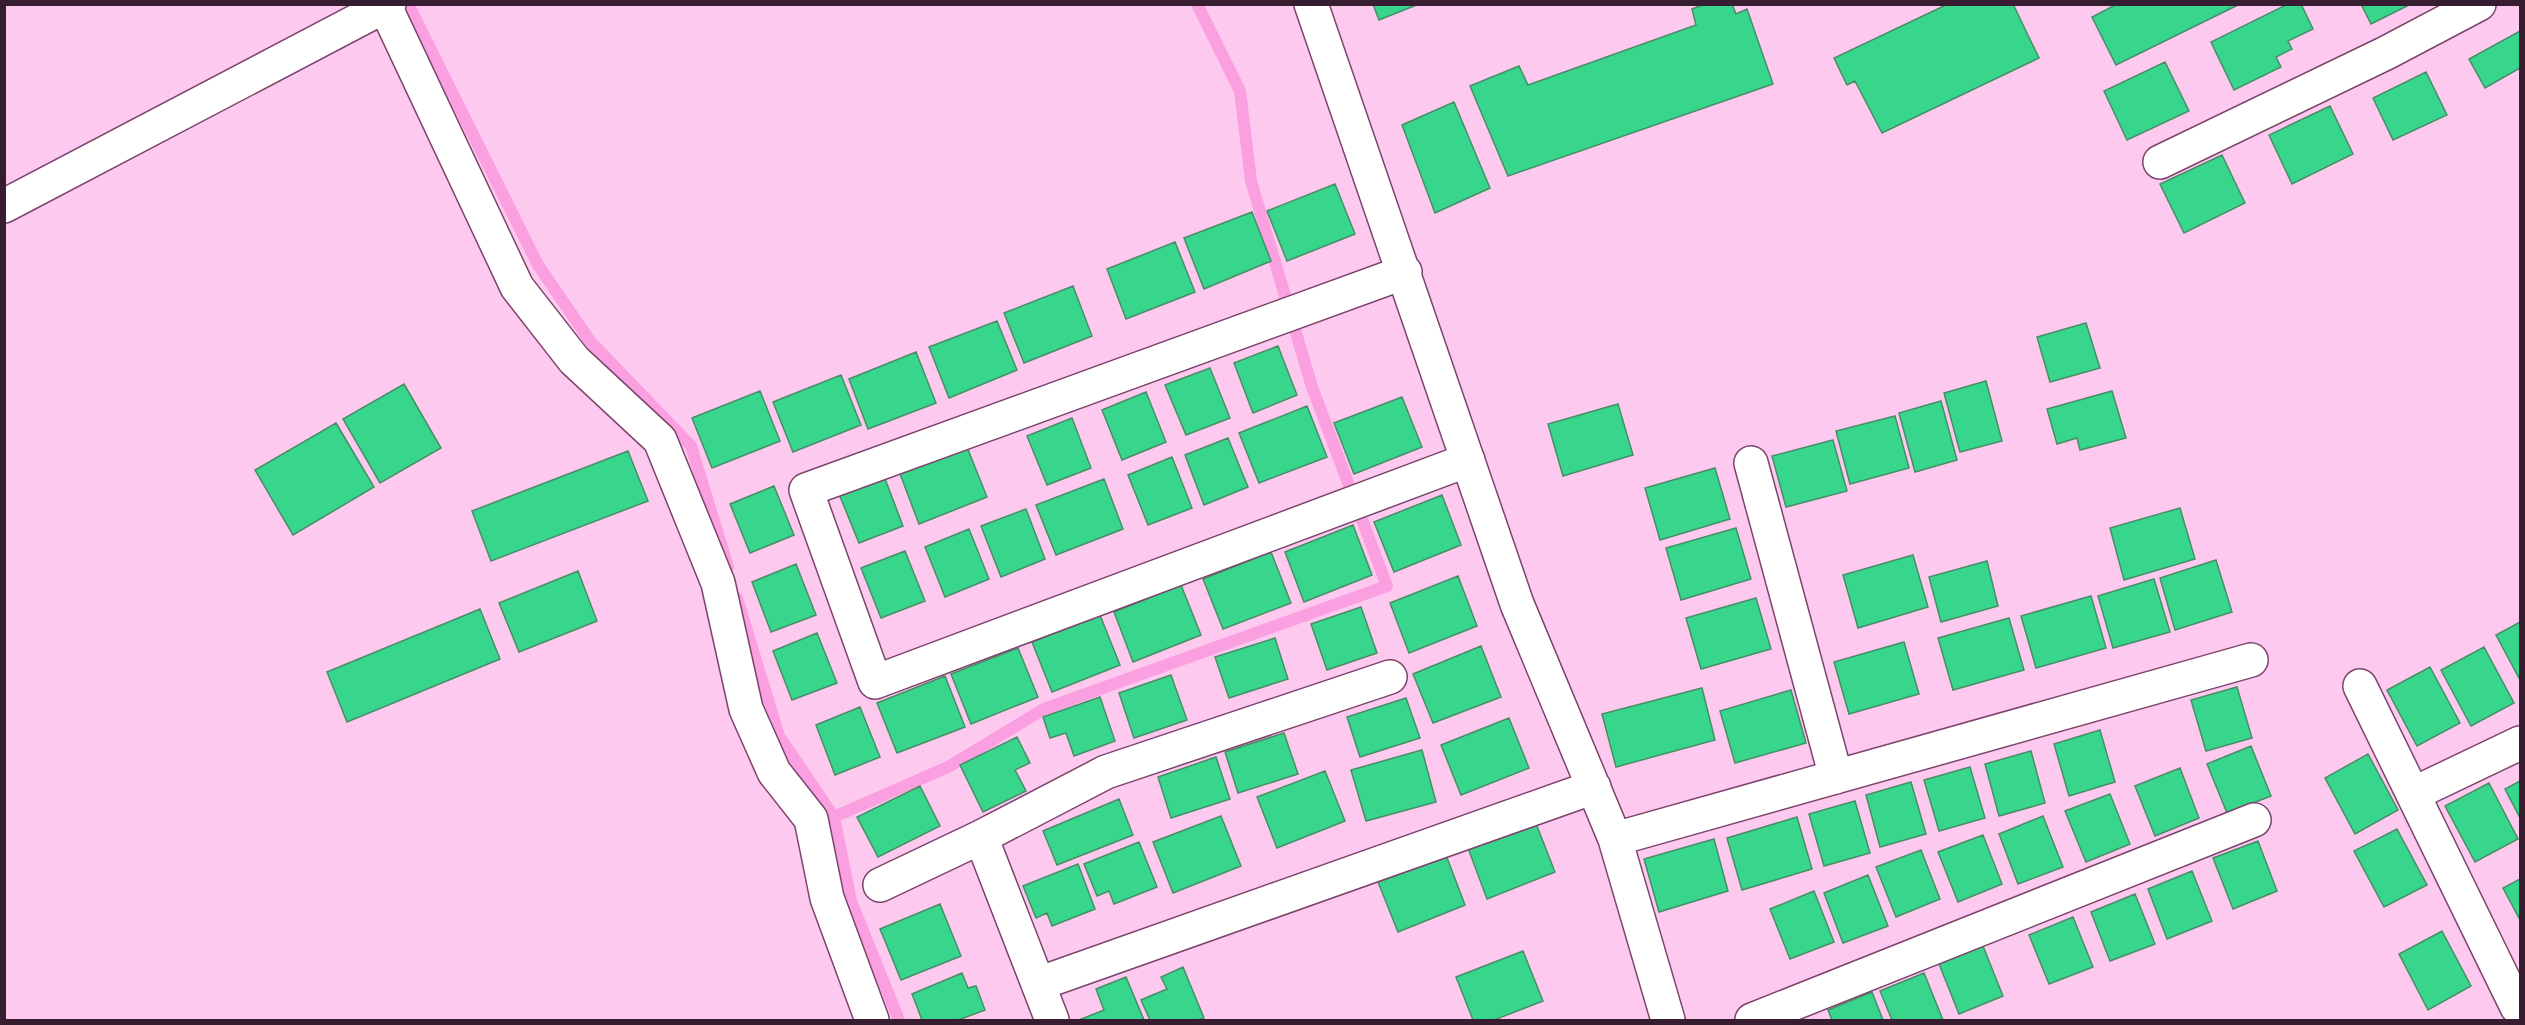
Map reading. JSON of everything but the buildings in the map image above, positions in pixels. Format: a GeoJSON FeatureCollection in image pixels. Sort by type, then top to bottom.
{"type":"FeatureCollection","features":[{"type":"Feature","properties":{"kind":"street"},"geometry":{"type":"LineString","coordinates":[[1311,4],[1405,272],[1517,604],[1616,839],[1668,1020]]}},
{"type":"Feature","properties":{"kind":"street"},"geometry":{"type":"LineString","coordinates":[[2160,162],[2386,53],[2479,4]]}},
{"type":"Feature","properties":{"kind":"street"},"geometry":{"type":"LineString","coordinates":[[4,206],[386,5],[517,286],[574,360],[660,440],[718,583],[746,709],[774,772],[811,819],[827,898],[872,1020]]}},
{"type":"Feature","properties":{"kind":"street"},"geometry":{"type":"LineString","coordinates":[[1405,272],[806,490],[874,682],[1468,460]]}},
{"type":"Feature","properties":{"kind":"street"},"geometry":{"type":"LineString","coordinates":[[1751,463],[1836,777]]}},
{"type":"Feature","properties":{"kind":"street"},"geometry":{"type":"LineString","coordinates":[[1616,839],[2251,660]]}},
{"type":"Feature","properties":{"kind":"street"},"geometry":{"type":"LineString","coordinates":[[880,885],[981,837],[1106,772],[1390,677]]}},
{"type":"Feature","properties":{"kind":"street"},"geometry":{"type":"LineString","coordinates":[[2360,686],[2517,1007]]}},
{"type":"Feature","properties":{"kind":"street"},"geometry":{"type":"LineString","coordinates":[[2413,794],[2520,743]]}},
{"type":"Feature","properties":{"kind":"street"},"geometry":{"type":"LineString","coordinates":[[1038,984],[1594,787]]}},
{"type":"Feature","properties":{"kind":"street"},"geometry":{"type":"LineString","coordinates":[[1752,1020],[2254,820]]}},
{"type":"Feature","properties":{"kind":"street"},"geometry":{"type":"LineString","coordinates":[[981,837],[1052,1020]]}},
{"type":"Feature","properties":{"kind":"waterway"},"geometry":{"type":"LineString","coordinates":[[408,4],[538,265],[590,341],[691,446],[728,567]]}},
{"type":"Feature","properties":{"kind":"waterway"},"geometry":{"type":"LineString","coordinates":[[834,817],[950,766],[1044,709],[1387,586],[1312,387],[1251,181],[1240,91],[1197,4]]}},
{"type":"Feature","properties":{"kind":"waterway"},"geometry":{"type":"LineString","coordinates":[[737,598],[779,736],[834,817],[851,901],[899,1020]]}}]}
